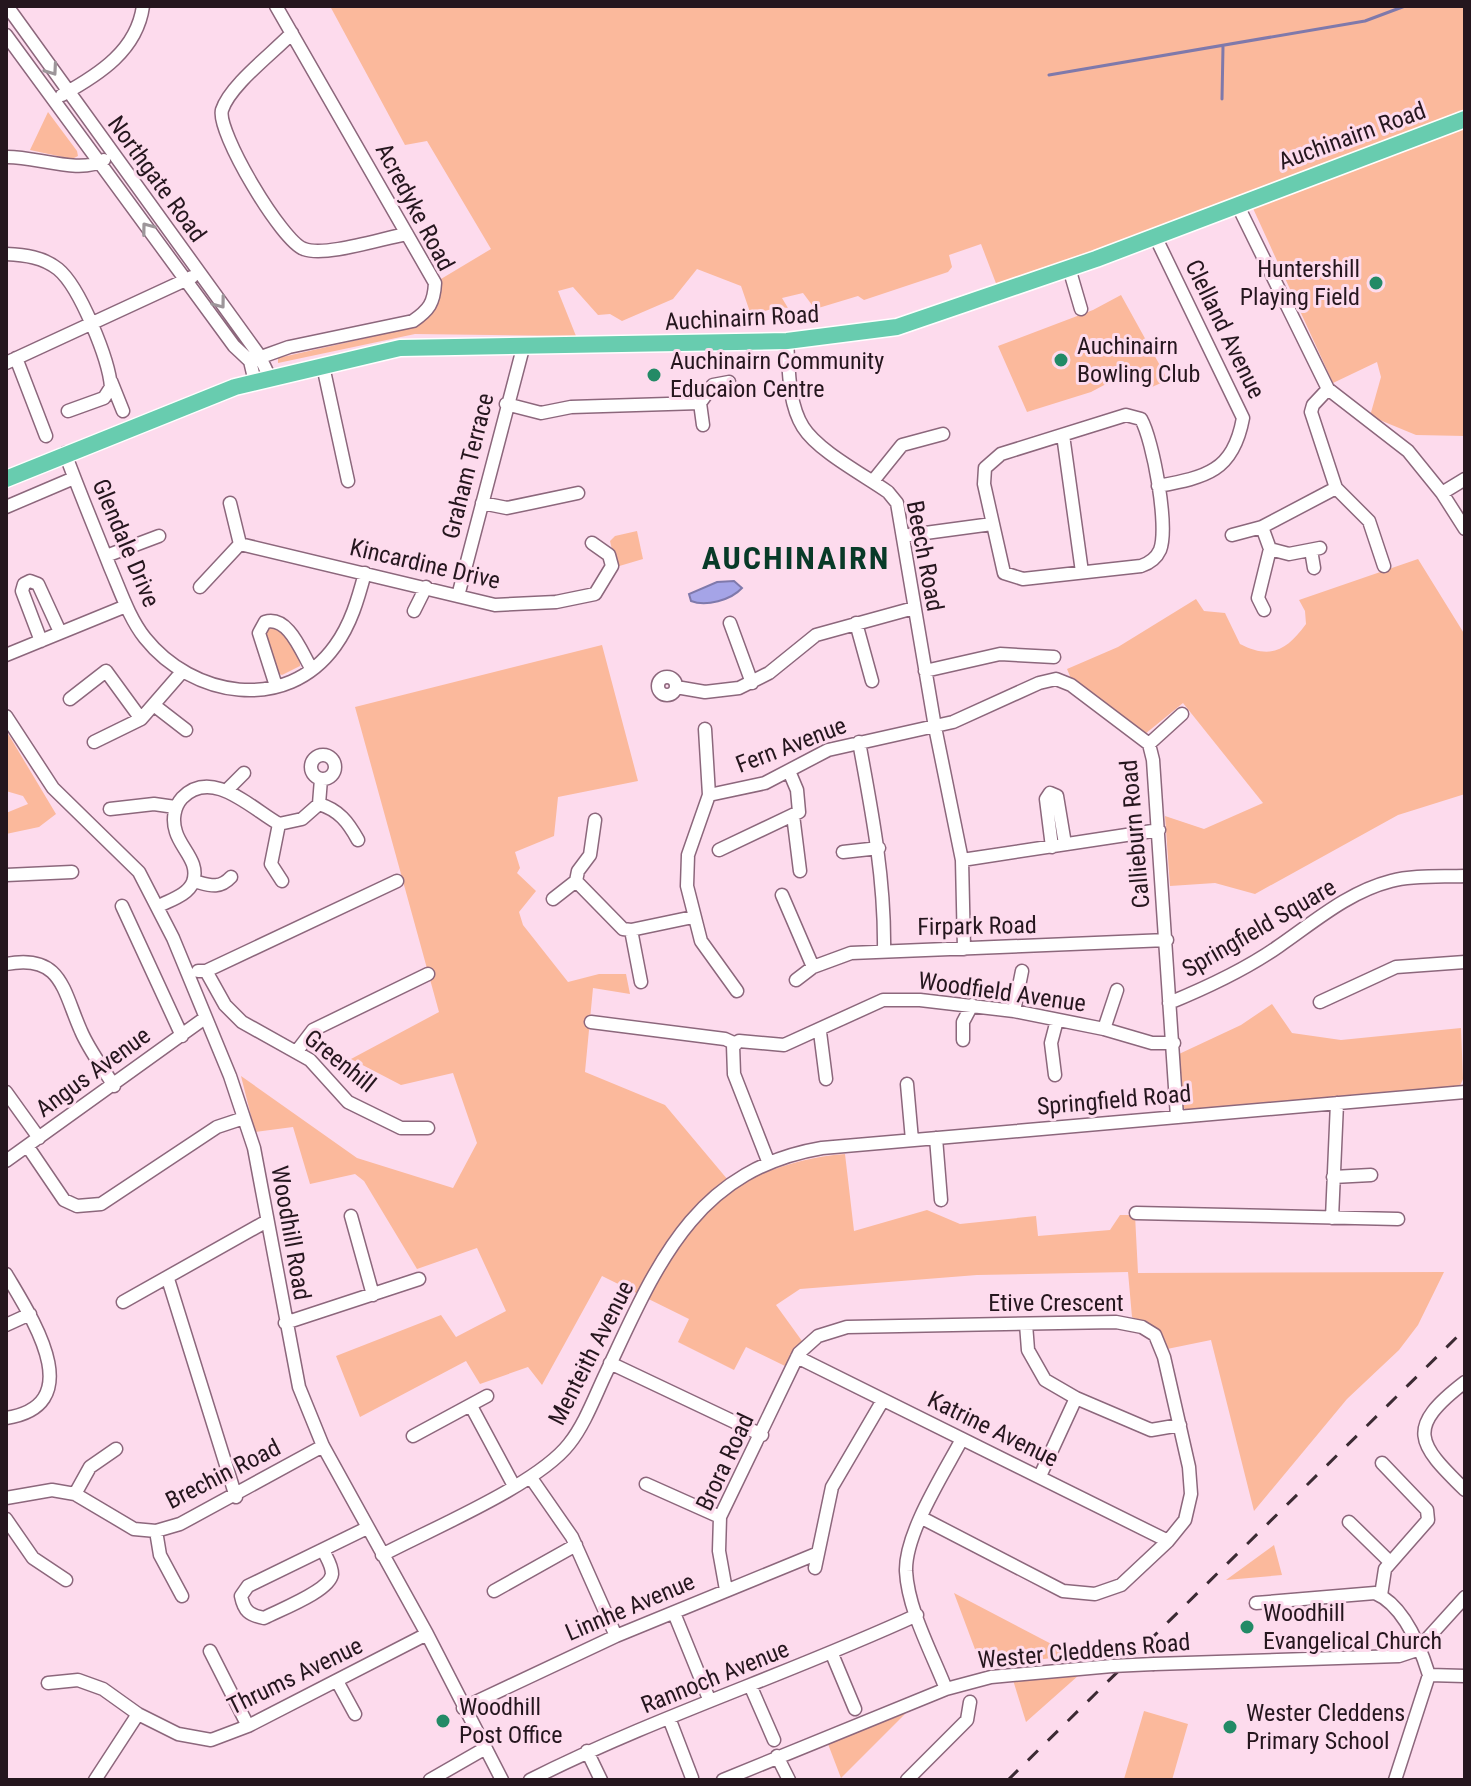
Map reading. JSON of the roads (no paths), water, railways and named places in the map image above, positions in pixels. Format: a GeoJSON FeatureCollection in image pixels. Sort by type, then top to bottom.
{"type":"FeatureCollection","features":[{"type":"Feature","properties":{"kind":"main road","name":"Auchinairn Road"},"geometry":{"type":"LineString","coordinates":[[6,479],[65,453],[263,380],[423,346],[523,348],[787,341],[897,327],[1069,268],[1465,119]]}},
{"type":"Feature","properties":{"kind":"street"},"geometry":{"type":"LineString","coordinates":[[53,100],[127,51],[141,24],[143,6]]}},
{"type":"Feature","properties":{"kind":"street","name":"Acredyke Road"},"geometry":{"type":"LineString","coordinates":[[254,358],[413,321],[429,311],[435,283],[276,6]]}},
{"type":"Feature","properties":{"kind":"street","name":"Northgate Road"},"geometry":{"type":"LineString","coordinates":[[9,15],[199,274],[254,358],[263,380]]}},
{"type":"Feature","properties":{"kind":"street"},"geometry":{"type":"LineString","coordinates":[[292,33],[227,99],[221,115],[227,137],[280,230],[303,249],[323,251],[407,234]]}},
{"type":"Feature","properties":{"kind":"street","name":"Northgate Road"},"geometry":{"type":"LineString","coordinates":[[6,35],[234,346],[254,358]]}},
{"type":"Feature","properties":{"kind":"street"},"geometry":{"type":"LineString","coordinates":[[6,157],[24,156],[80,167],[98,164],[113,154]]}},
{"type":"Feature","properties":{"kind":"street"},"geometry":{"type":"LineString","coordinates":[[1237,204],[1328,389],[1408,451],[1442,493],[1465,529]]}},
{"type":"Feature","properties":{"kind":"street","name":"Clelland Avenue"},"geometry":{"type":"LineString","coordinates":[[1155,236],[1243,418],[1236,446],[1222,466],[1208,474],[1158,486]]}},
{"type":"Feature","properties":{"kind":"street"},"geometry":{"type":"LineString","coordinates":[[6,254],[32,255],[59,270],[77,294],[123,411]]}},
{"type":"Feature","properties":{"kind":"street"},"geometry":{"type":"LineString","coordinates":[[1069,268],[1081,309]]}},
{"type":"Feature","properties":{"kind":"street"},"geometry":{"type":"LineString","coordinates":[[46,436],[11,360],[199,274]]}},
{"type":"Feature","properties":{"kind":"street","name":"Beech Road"},"geometry":{"type":"LineString","coordinates":[[787,341],[791,384],[802,427],[815,441],[873,481],[897,503],[935,727],[962,860],[964,949]]}},
{"type":"Feature","properties":{"kind":"street","name":"Graham Terrace"},"geometry":{"type":"LineString","coordinates":[[458,596],[523,348]]}},
{"type":"Feature","properties":{"kind":"street"},"geometry":{"type":"LineString","coordinates":[[323,366],[348,481]]}},
{"type":"Feature","properties":{"kind":"street"},"geometry":{"type":"LineString","coordinates":[[68,411],[104,398],[111,381]]}},
{"type":"Feature","properties":{"kind":"street"},"geometry":{"type":"LineString","coordinates":[[703,425],[700,403],[713,385],[729,382]]}},
{"type":"Feature","properties":{"kind":"street"},"geometry":{"type":"LineString","coordinates":[[1328,389],[1313,405],[1311,412],[1336,488],[1369,521],[1384,566]]}},
{"type":"Feature","properties":{"kind":"street"},"geometry":{"type":"LineString","coordinates":[[506,404],[541,413],[571,407],[700,403]]}},
{"type":"Feature","properties":{"kind":"street"},"geometry":{"type":"LineString","coordinates":[[1116,416],[1141,419],[1150,436],[1158,486],[1163,537],[1157,556],[1141,566],[1012,577],[1000,567],[984,484],[985,468],[1001,454],[1063,435],[1116,416]]}},
{"type":"Feature","properties":{"kind":"street"},"geometry":{"type":"LineString","coordinates":[[873,481],[902,445],[943,434]]}},
{"type":"Feature","properties":{"kind":"street"},"geometry":{"type":"LineString","coordinates":[[1063,435],[1082,572]]}},
{"type":"Feature","properties":{"kind":"street","name":"Glendale Drive"},"geometry":{"type":"LineString","coordinates":[[65,453],[126,606],[145,638],[181,673],[210,686],[238,690],[276,686],[311,668],[334,648],[355,612],[365,573]]}},
{"type":"Feature","properties":{"kind":"street"},"geometry":{"type":"LineString","coordinates":[[6,507],[74,478]]}},
{"type":"Feature","properties":{"kind":"street"},"geometry":{"type":"LineString","coordinates":[[1442,493],[1465,479]]}},
{"type":"Feature","properties":{"kind":"street"},"geometry":{"type":"LineString","coordinates":[[1232,535],[1262,527],[1336,488]]}},
{"type":"Feature","properties":{"kind":"street"},"geometry":{"type":"LineString","coordinates":[[482,503],[507,508],[578,493]]}},
{"type":"Feature","properties":{"kind":"street"},"geometry":{"type":"LineString","coordinates":[[200,587],[240,544],[230,503]]}},
{"type":"Feature","properties":{"kind":"street"},"geometry":{"type":"LineString","coordinates":[[903,536],[992,524]]}},
{"type":"Feature","properties":{"kind":"street"},"geometry":{"type":"LineString","coordinates":[[1262,527],[1270,549],[1258,598],[1264,610]]}},
{"type":"Feature","properties":{"kind":"street"},"geometry":{"type":"LineString","coordinates":[[106,556],[159,536]]}},
{"type":"Feature","properties":{"kind":"street","name":"Kincardine Drive"},"geometry":{"type":"LineString","coordinates":[[240,544],[458,596],[510,605],[595,594],[612,566],[609,555],[592,543]]}},
{"type":"Feature","properties":{"kind":"street"},"geometry":{"type":"LineString","coordinates":[[1270,549],[1289,554],[1316,549],[1314,568]]}},
{"type":"Feature","properties":{"kind":"street"},"geometry":{"type":"LineString","coordinates":[[41,641],[22,591],[24,584],[30,581],[38,584],[60,632]]}},
{"type":"Feature","properties":{"kind":"street"},"geometry":{"type":"LineString","coordinates":[[414,611],[426,587]]}},
{"type":"Feature","properties":{"kind":"street"},"geometry":{"type":"LineString","coordinates":[[6,655],[126,606]]}},
{"type":"Feature","properties":{"kind":"street"},"geometry":{"type":"LineString","coordinates":[[676,687],[705,692],[752,683],[800,643],[816,635],[914,608]]}},
{"type":"Feature","properties":{"kind":"street"},"geometry":{"type":"LineString","coordinates":[[276,686],[259,633],[265,622],[273,619],[282,623],[311,668]]}},
{"type":"Feature","properties":{"kind":"street"},"geometry":{"type":"LineString","coordinates":[[730,623],[752,683]]}},
{"type":"Feature","properties":{"kind":"street"},"geometry":{"type":"LineString","coordinates":[[856,623],[872,681]]}},
{"type":"Feature","properties":{"kind":"street"},"geometry":{"type":"LineString","coordinates":[[925,671],[1000,654],[1038,662],[1054,657]]}},
{"type":"Feature","properties":{"kind":"street"},"geometry":{"type":"LineString","coordinates":[[70,699],[106,671],[141,719]]}},
{"type":"Feature","properties":{"kind":"street"},"geometry":{"type":"LineString","coordinates":[[94,742],[141,719],[181,673]]}},
{"type":"Feature","properties":{"kind":"street","name":"Callieburn Road"},"geometry":{"type":"LineString","coordinates":[[935,727],[1056,679],[1071,685],[1149,744],[1159,830],[1177,1117]]}},
{"type":"Feature","properties":{"kind":"street"},"geometry":{"type":"LineString","coordinates":[[155,706],[186,730]]}},
{"type":"Feature","properties":{"kind":"street"},"geometry":{"type":"LineString","coordinates":[[1149,744],[1182,714]]}},
{"type":"Feature","properties":{"kind":"street","name":"Woodhill Road"},"geometry":{"type":"LineString","coordinates":[[6,717],[53,788],[117,847],[139,872],[159,906],[254,1148],[299,1387],[323,1446],[427,1634],[502,1780]]}},
{"type":"Feature","properties":{"kind":"street","name":"Fern Avenue"},"geometry":{"type":"LineString","coordinates":[[709,795],[765,783],[828,750],[935,727]]}},
{"type":"Feature","properties":{"kind":"street"},"geometry":{"type":"LineString","coordinates":[[705,729],[709,795],[688,855],[687,886],[701,941],[737,991]]}},
{"type":"Feature","properties":{"kind":"street"},"geometry":{"type":"LineString","coordinates":[[859,742],[885,896],[884,950]]}},
{"type":"Feature","properties":{"kind":"street"},"geometry":{"type":"LineString","coordinates":[[719,850],[799,812],[797,790],[789,771]]}},
{"type":"Feature","properties":{"kind":"street"},"geometry":{"type":"LineString","coordinates":[[227,790],[244,773]]}},
{"type":"Feature","properties":{"kind":"street"},"geometry":{"type":"LineString","coordinates":[[159,906],[188,891],[194,881],[194,866],[176,834],[175,807],[184,795],[204,786],[227,790],[279,824],[302,819],[319,804],[321,779]]}},
{"type":"Feature","properties":{"kind":"street"},"geometry":{"type":"LineString","coordinates":[[110,809],[154,804],[175,807]]}},
{"type":"Feature","properties":{"kind":"street"},"geometry":{"type":"LineString","coordinates":[[319,804],[331,808],[348,822],[358,840]]}},
{"type":"Feature","properties":{"kind":"street"},"geometry":{"type":"LineString","coordinates":[[793,815],[800,871]]}},
{"type":"Feature","properties":{"kind":"street"},"geometry":{"type":"LineString","coordinates":[[553,899],[576,881],[578,871],[590,855],[595,820]]}},
{"type":"Feature","properties":{"kind":"street"},"geometry":{"type":"LineString","coordinates":[[279,824],[271,864],[282,881]]}},
{"type":"Feature","properties":{"kind":"street"},"geometry":{"type":"LineString","coordinates":[[962,860],[1159,830]]}},
{"type":"Feature","properties":{"kind":"street"},"geometry":{"type":"LineString","coordinates":[[843,852],[879,848]]}},
{"type":"Feature","properties":{"kind":"street"},"geometry":{"type":"LineString","coordinates":[[6,875],[72,872]]}},
{"type":"Feature","properties":{"kind":"street","name":"Springfield Square"},"geometry":{"type":"LineString","coordinates":[[1169,1003],[1223,981],[1280,946],[1316,915],[1379,886],[1392,881],[1465,876]]}},
{"type":"Feature","properties":{"kind":"street"},"geometry":{"type":"LineString","coordinates":[[194,881],[216,886],[231,877]]}},
{"type":"Feature","properties":{"kind":"street"},"geometry":{"type":"LineString","coordinates":[[188,974],[206,971],[397,881]]}},
{"type":"Feature","properties":{"kind":"street"},"geometry":{"type":"LineString","coordinates":[[576,881],[623,929],[693,917]]}},
{"type":"Feature","properties":{"kind":"street"},"geometry":{"type":"LineString","coordinates":[[782,895],[813,967]]}},
{"type":"Feature","properties":{"kind":"street"},"geometry":{"type":"LineString","coordinates":[[122,906],[182,1036]]}},
{"type":"Feature","properties":{"kind":"street"},"geometry":{"type":"LineString","coordinates":[[631,930],[641,982]]}},
{"type":"Feature","properties":{"kind":"street","name":"Firpark Road"},"geometry":{"type":"LineString","coordinates":[[796,980],[813,967],[851,953],[1167,940]]}},
{"type":"Feature","properties":{"kind":"street"},"geometry":{"type":"LineString","coordinates":[[1320,1002],[1396,967],[1465,962]]}},
{"type":"Feature","properties":{"kind":"street"},"geometry":{"type":"LineString","coordinates":[[6,964],[41,964],[61,979],[82,1034],[114,1086]]}},
{"type":"Feature","properties":{"kind":"street","name":"Greenhill"},"geometry":{"type":"LineString","coordinates":[[206,971],[225,1005],[242,1022],[264,1037],[297,1051],[348,1102],[401,1128],[428,1128]]}},
{"type":"Feature","properties":{"kind":"street"},"geometry":{"type":"LineString","coordinates":[[1014,1011],[1022,971]]}},
{"type":"Feature","properties":{"kind":"street"},"geometry":{"type":"LineString","coordinates":[[297,1051],[313,1030],[428,974]]}},
{"type":"Feature","properties":{"kind":"street"},"geometry":{"type":"LineString","coordinates":[[1104,1029],[1117,990]]}},
{"type":"Feature","properties":{"kind":"street","name":"Woodfield Avenue"},"geometry":{"type":"LineString","coordinates":[[591,1022],[725,1039],[734,1047],[748,1041],[784,1045],[820,1032],[883,1000],[972,1005],[1014,1011],[1104,1029],[1152,1043],[1174,1043]]}},
{"type":"Feature","properties":{"kind":"street"},"geometry":{"type":"LineString","coordinates":[[963,1040],[963,1022],[972,1005]]}},
{"type":"Feature","properties":{"kind":"street","name":"Angus Avenue"},"geometry":{"type":"LineString","coordinates":[[6,1161],[205,1018]]}},
{"type":"Feature","properties":{"kind":"street"},"geometry":{"type":"LineString","coordinates":[[1055,1075],[1051,1043],[1057,1020]]}},
{"type":"Feature","properties":{"kind":"street"},"geometry":{"type":"LineString","coordinates":[[820,1032],[826,1079]]}},
{"type":"Feature","properties":{"kind":"street"},"geometry":{"type":"LineString","coordinates":[[734,1047],[734,1074],[768,1161]]}},
{"type":"Feature","properties":{"kind":"street"},"geometry":{"type":"LineString","coordinates":[[907,1084],[912,1140]]}},
{"type":"Feature","properties":{"kind":"street"},"geometry":{"type":"LineString","coordinates":[[6,1092],[39,1138]]}},
{"type":"Feature","properties":{"kind":"street","name":"Springfield Road"},"geometry":{"type":"LineString","coordinates":[[768,1161],[822,1148],[1465,1092]]}},
{"type":"Feature","properties":{"kind":"street"},"geometry":{"type":"LineString","coordinates":[[1332,1218],[1337,1103]]}},
{"type":"Feature","properties":{"kind":"street"},"geometry":{"type":"LineString","coordinates":[[28,1147],[64,1200],[89,1207],[101,1204],[217,1127],[244,1118]]}},
{"type":"Feature","properties":{"kind":"street"},"geometry":{"type":"LineString","coordinates":[[936,1138],[941,1200]]}},
{"type":"Feature","properties":{"kind":"street","name":"Menteith Avenue"},"geometry":{"type":"LineString","coordinates":[[382,1555],[531,1478],[569,1444],[672,1241],[727,1184],[768,1161]]}},
{"type":"Feature","properties":{"kind":"street"},"geometry":{"type":"LineString","coordinates":[[1333,1177],[1371,1175]]}},
{"type":"Feature","properties":{"kind":"street"},"geometry":{"type":"LineString","coordinates":[[1136,1213],[1398,1219]]}},
{"type":"Feature","properties":{"kind":"street"},"geometry":{"type":"LineString","coordinates":[[351,1216],[373,1295]]}},
{"type":"Feature","properties":{"kind":"street"},"geometry":{"type":"LineString","coordinates":[[123,1302],[267,1221]]}},
{"type":"Feature","properties":{"kind":"street"},"geometry":{"type":"LineString","coordinates":[[6,1274],[30,1314],[49,1359],[52,1378],[46,1394],[32,1408],[6,1418]]}},
{"type":"Feature","properties":{"kind":"street"},"geometry":{"type":"LineString","coordinates":[[168,1279],[236,1497]]}},
{"type":"Feature","properties":{"kind":"street"},"geometry":{"type":"LineString","coordinates":[[285,1323],[419,1279]]}},
{"type":"Feature","properties":{"kind":"street"},"geometry":{"type":"LineString","coordinates":[[6,1325],[30,1314]]}},
{"type":"Feature","properties":{"kind":"street","name":"Etive Crescent"},"geometry":{"type":"LineString","coordinates":[[797,1357],[818,1336],[847,1327],[1116,1322],[1142,1327],[1155,1335],[1164,1357],[1180,1425],[1191,1494],[1185,1520],[1168,1541],[1121,1585],[1095,1594],[1063,1591],[922,1518]]}},
{"type":"Feature","properties":{"kind":"street"},"geometry":{"type":"LineString","coordinates":[[1026,1324],[1028,1350],[1045,1380],[1076,1398],[1151,1430],[1180,1425]]}},
{"type":"Feature","properties":{"kind":"street","name":"Katrine Avenue"},"geometry":{"type":"LineString","coordinates":[[797,1357],[1168,1541]]}},
{"type":"Feature","properties":{"kind":"street","name":"Brora Road"},"geometry":{"type":"LineString","coordinates":[[726,1590],[719,1551],[720,1517],[797,1357]]}},
{"type":"Feature","properties":{"kind":"street"},"geometry":{"type":"LineString","coordinates":[[610,1363],[762,1435]]}},
{"type":"Feature","properties":{"kind":"street"},"geometry":{"type":"LineString","coordinates":[[1465,1382],[1430,1414],[1424,1440],[1426,1451],[1465,1490]]}},
{"type":"Feature","properties":{"kind":"street"},"geometry":{"type":"LineString","coordinates":[[413,1436],[487,1396]]}},
{"type":"Feature","properties":{"kind":"street"},"geometry":{"type":"LineString","coordinates":[[1040,1476],[1076,1398]]}},
{"type":"Feature","properties":{"kind":"street"},"geometry":{"type":"LineString","coordinates":[[815,1568],[832,1487],[883,1400]]}},
{"type":"Feature","properties":{"kind":"street"},"geometry":{"type":"LineString","coordinates":[[471,1406],[514,1486]]}},
{"type":"Feature","properties":{"kind":"street"},"geometry":{"type":"LineString","coordinates":[[946,1689],[917,1615],[906,1570],[922,1518],[962,1439]]}},
{"type":"Feature","properties":{"kind":"street","name":"Brechin Road"},"geometry":{"type":"LineString","coordinates":[[6,1498],[52,1490],[75,1494],[134,1529],[156,1531],[180,1524],[236,1497],[323,1446]]}},
{"type":"Feature","properties":{"kind":"street"},"geometry":{"type":"LineString","coordinates":[[75,1494],[90,1467],[116,1449]]}},
{"type":"Feature","properties":{"kind":"street"},"geometry":{"type":"LineString","coordinates":[[1381,1595],[1385,1569],[1428,1520],[1427,1510],[1382,1463]]}},
{"type":"Feature","properties":{"kind":"street"},"geometry":{"type":"LineString","coordinates":[[531,1478],[576,1545],[616,1636]]}},
{"type":"Feature","properties":{"kind":"street"},"geometry":{"type":"LineString","coordinates":[[646,1484],[720,1517]]}},
{"type":"Feature","properties":{"kind":"street"},"geometry":{"type":"LineString","coordinates":[[6,1519],[33,1558],[66,1580]]}},
{"type":"Feature","properties":{"kind":"street"},"geometry":{"type":"LineString","coordinates":[[1349,1522],[1390,1562]]}},
{"type":"Feature","properties":{"kind":"street"},"geometry":{"type":"LineString","coordinates":[[323,1550],[332,1569],[331,1578],[324,1588],[264,1618],[251,1615],[243,1608],[241,1596],[248,1586],[367,1528]]}},
{"type":"Feature","properties":{"kind":"street"},"geometry":{"type":"LineString","coordinates":[[156,1531],[160,1555],[182,1596]]}},
{"type":"Feature","properties":{"kind":"street"},"geometry":{"type":"LineString","coordinates":[[494,1591],[576,1545]]}},
{"type":"Feature","properties":{"kind":"street","name":"Linnhe Avenue"},"geometry":{"type":"LineString","coordinates":[[463,1708],[616,1636],[816,1554]]}},
{"type":"Feature","properties":{"kind":"street"},"geometry":{"type":"LineString","coordinates":[[1256,1603],[1381,1595],[1390,1599],[1402,1615],[1429,1675],[1395,1780]]}},
{"type":"Feature","properties":{"kind":"street"},"geometry":{"type":"LineString","coordinates":[[1417,1650],[1465,1597]]}},
{"type":"Feature","properties":{"kind":"street"},"geometry":{"type":"LineString","coordinates":[[674,1613],[709,1699]]}},
{"type":"Feature","properties":{"kind":"street","name":"Rannoch Avenue"},"geometry":{"type":"LineString","coordinates":[[530,1780],[587,1751],[709,1699],[832,1654],[917,1615]]}},
{"type":"Feature","properties":{"kind":"street","name":"Thrums Avenue"},"geometry":{"type":"LineString","coordinates":[[48,1683],[78,1680],[103,1689],[138,1714],[178,1734],[211,1740],[248,1726],[427,1634]]}},
{"type":"Feature","properties":{"kind":"street","name":"Wester Cleddens Road"},"geometry":{"type":"LineString","coordinates":[[723,1780],[946,1689],[991,1677],[1112,1666],[1399,1656],[1417,1650]]}},
{"type":"Feature","properties":{"kind":"street"},"geometry":{"type":"LineString","coordinates":[[210,1651],[248,1726]]}},
{"type":"Feature","properties":{"kind":"street"},"geometry":{"type":"LineString","coordinates":[[832,1654],[855,1709]]}},
{"type":"Feature","properties":{"kind":"street"},"geometry":{"type":"LineString","coordinates":[[1429,1675],[1465,1676]]}},
{"type":"Feature","properties":{"kind":"street"},"geometry":{"type":"LineString","coordinates":[[337,1681],[355,1714]]}},
{"type":"Feature","properties":{"kind":"street"},"geometry":{"type":"LineString","coordinates":[[750,1685],[774,1740]]}},
{"type":"Feature","properties":{"kind":"street"},"geometry":{"type":"LineString","coordinates":[[907,1780],[967,1720],[970,1702]]}},
{"type":"Feature","properties":{"kind":"street"},"geometry":{"type":"LineString","coordinates":[[95,1780],[138,1714]]}},
{"type":"Feature","properties":{"kind":"street"},"geometry":{"type":"LineString","coordinates":[[669,1718],[692,1778]]}},
{"type":"Feature","properties":{"kind":"street"},"geometry":{"type":"LineString","coordinates":[[430,1780],[484,1749]]}},
{"type":"Feature","properties":{"kind":"street"},"geometry":{"type":"LineString","coordinates":[[587,1751],[601,1780]]}},
{"type":"Feature","properties":{"kind":"street"},"geometry":{"type":"LineString","coordinates":[[777,1756],[789,1780]]}},
{"type":"Feature","properties":{"kind":"water"},"geometry":{"type":"Polygon","coordinates":[[[734,581],[742,588],[725,599],[711,603],[691,601],[689,594],[717,582],[734,581]]]}},
{"type":"Feature","properties":{"kind":"waterway"},"geometry":{"type":"LineString","coordinates":[[1049,75],[1365,21],[1405,6]]}},
{"type":"Feature","properties":{"kind":"waterway"},"geometry":{"type":"LineString","coordinates":[[1222,99],[1223,47]]}},
{"type":"Feature","properties":{"kind":"railway"},"geometry":{"type":"LineString","coordinates":[[1008,1780],[1465,1329]]}},
{"type":"Feature","properties":{"kind":"place","name":"Huntershill Playing Field"},"geometry":{"type":"Point","coordinates":[1376,283]}},
{"type":"Feature","properties":{"kind":"place","name":"Auchinairn Bowling Club"},"geometry":{"type":"Point","coordinates":[1061,360]}},
{"type":"Feature","properties":{"kind":"place","name":"Auchinairn Community Educaion Centre"},"geometry":{"type":"Point","coordinates":[654,375]}},
{"type":"Feature","properties":{"kind":"place","name":"Woodhill Evangelical Church"},"geometry":{"type":"Point","coordinates":[1247,1627]}},
{"type":"Feature","properties":{"kind":"place","name":"Woodhill Post Office"},"geometry":{"type":"Point","coordinates":[443,1721]}},
{"type":"Feature","properties":{"kind":"place","name":"Wester Cleddens Primary School"},"geometry":{"type":"Point","coordinates":[1230,1727]}},
{"type":"Feature","properties":{"kind":"district","name":"AUCHINAIRN"},"geometry":{"type":"Point","coordinates":[796,558]}}]}
